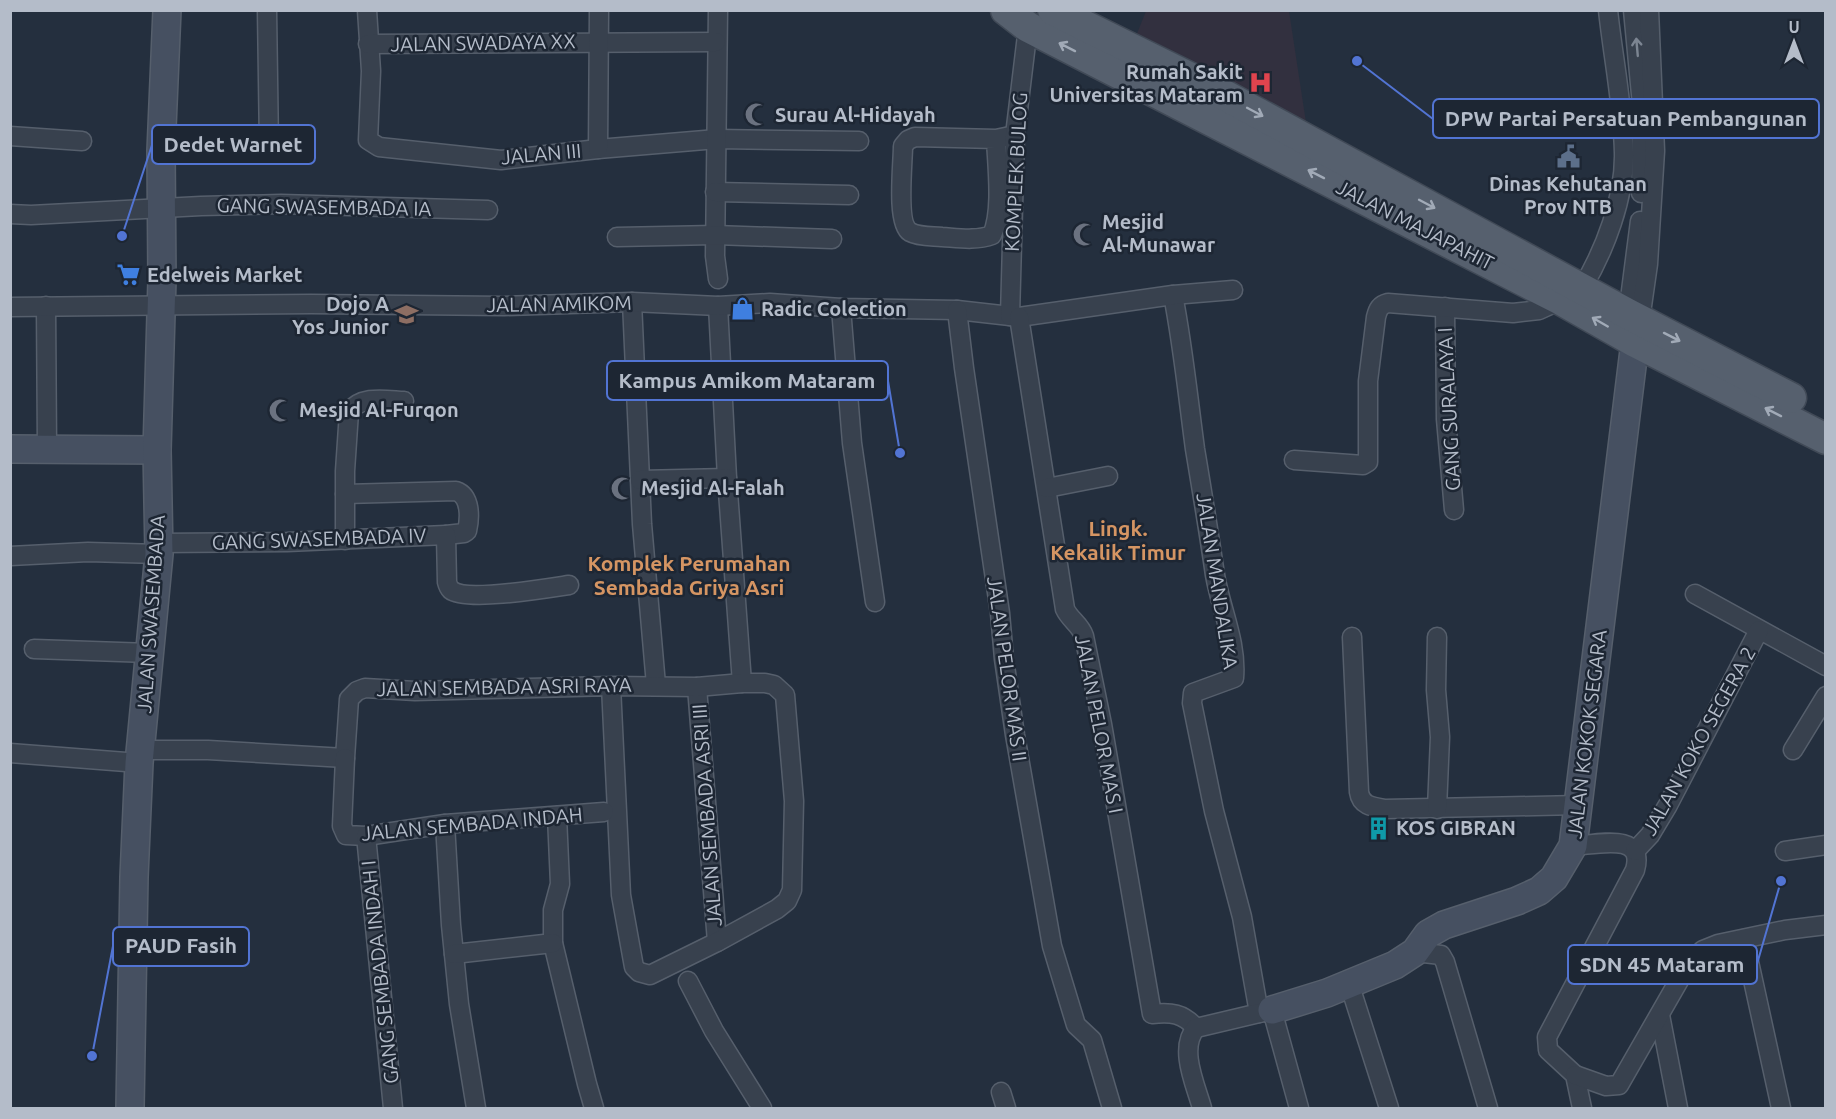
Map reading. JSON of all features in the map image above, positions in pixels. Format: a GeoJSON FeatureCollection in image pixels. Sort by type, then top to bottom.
{"type":"FeatureCollection","features":[{"type":"Feature","properties":{"kind":"main road","name":"JALAN MAJAPAHIT"},"geometry":{"type":"LineString","coordinates":[[1053,10],[1128,62]]}},
{"type":"Feature","properties":{"kind":"main road","name":"JALAN MAJAPAHIT"},"geometry":{"type":"LineString","coordinates":[[1017,19],[1128,62],[1215,90],[1571,294],[1826,416]]}},
{"type":"Feature","properties":{"kind":"main road","name":"JALAN MAJAPAHIT"},"geometry":{"type":"LineString","coordinates":[[1634,325],[1826,439]]}},
{"type":"Feature","properties":{"kind":"street","name":"JALAN SWASEMBADA"},"geometry":{"type":"LineString","coordinates":[[130,1108],[134,888],[140,757],[159,549],[157,450],[161,305],[161,151],[166,10]]}},
{"type":"Feature","properties":{"kind":"street"},"geometry":{"type":"LineString","coordinates":[[267,10],[269,148]]}},
{"type":"Feature","properties":{"kind":"street"},"geometry":{"type":"LineString","coordinates":[[366,10],[368,44]]}},
{"type":"Feature","properties":{"kind":"street"},"geometry":{"type":"LineString","coordinates":[[598,149],[599,10]]}},
{"type":"Feature","properties":{"kind":"street"},"geometry":{"type":"LineString","coordinates":[[718,10],[715,192],[715,256],[718,279]]}},
{"type":"Feature","properties":{"kind":"street"},"geometry":{"type":"LineString","coordinates":[[1294,460],[1366,465],[1369,453],[1368,381],[1378,310],[1382,304],[1520,312],[1539,310],[1571,294],[1599,259],[1621,185],[1624,154],[1608,10]]}},
{"type":"Feature","properties":{"kind":"street"},"geometry":{"type":"LineString","coordinates":[[1633,10],[1642,105],[1641,206],[1634,325]]}},
{"type":"Feature","properties":{"kind":"street"},"geometry":{"type":"LineString","coordinates":[[1634,325],[1648,264],[1655,151],[1649,10]]}},
{"type":"Feature","properties":{"kind":"street","name":"KOMPLEK BULOG"},"geometry":{"type":"LineString","coordinates":[[1015,317],[1017,19]]}},
{"type":"Feature","properties":{"kind":"street","name":"JALAN SWADAYA XX"},"geometry":{"type":"LineString","coordinates":[[368,44],[716,42]]}},
{"type":"Feature","properties":{"kind":"street","name":"JALAN III"},"geometry":{"type":"LineString","coordinates":[[368,44],[371,71],[368,140],[379,147],[501,160],[717,139],[859,141]]}},
{"type":"Feature","properties":{"kind":"street"},"geometry":{"type":"LineString","coordinates":[[996,139],[996,226],[992,235],[983,238],[969,238],[921,235],[910,232],[906,228],[902,214],[903,146],[908,140],[915,137],[996,139],[1015,135]]}},
{"type":"Feature","properties":{"kind":"street"},"geometry":{"type":"LineString","coordinates":[[10,136],[82,141]]}},
{"type":"Feature","properties":{"kind":"street"},"geometry":{"type":"LineString","coordinates":[[715,192],[849,195]]}},
{"type":"Feature","properties":{"kind":"street","name":"GANG SWASEMBADA IA"},"geometry":{"type":"LineString","coordinates":[[10,214],[282,204],[488,210]]}},
{"type":"Feature","properties":{"kind":"street"},"geometry":{"type":"LineString","coordinates":[[617,237],[715,235],[832,238]]}},
{"type":"Feature","properties":{"kind":"street","name":"JALAN AMIKOM"},"geometry":{"type":"LineString","coordinates":[[10,307],[311,304],[504,306],[632,302],[718,306],[770,303],[841,308],[957,310],[1015,317],[1173,295],[1233,290]]}},
{"type":"Feature","properties":{"kind":"street","name":"JALAN MANDALIKA"},"geometry":{"type":"LineString","coordinates":[[1173,295],[1181,335],[1216,580],[1230,633],[1234,660],[1234,678],[1193,693],[1192,703],[1214,811],[1266,1011]]}},
{"type":"Feature","properties":{"kind":"street"},"geometry":{"type":"LineString","coordinates":[[632,302],[640,480],[656,686]]}},
{"type":"Feature","properties":{"kind":"street"},"geometry":{"type":"LineString","coordinates":[[46,306],[47,449]]}},
{"type":"Feature","properties":{"kind":"street"},"geometry":{"type":"LineString","coordinates":[[718,306],[727,478],[742,683]]}},
{"type":"Feature","properties":{"kind":"street"},"geometry":{"type":"LineString","coordinates":[[841,308],[852,443],[874,602]]}},
{"type":"Feature","properties":{"kind":"street","name":"GANG SURALAYA I"},"geometry":{"type":"LineString","coordinates":[[1444,308],[1446,420],[1454,510]]}},
{"type":"Feature","properties":{"kind":"street","name":"JALAN PELOR MAS II"},"geometry":{"type":"LineString","coordinates":[[957,310],[1015,735],[1052,946],[1076,1025],[1092,1040],[1112,1108]]}},
{"type":"Feature","properties":{"kind":"street","name":"JALAN PELOR MAS I"},"geometry":{"type":"LineString","coordinates":[[1015,317],[1047,488],[1065,609],[1083,632],[1102,724],[1152,1014],[1174,1012],[1189,1020],[1196,1029]]}},
{"type":"Feature","properties":{"kind":"street","name":"JALAN KOKOK SEGARA"},"geometry":{"type":"LineString","coordinates":[[1266,1011],[1327,993],[1395,965],[1415,952],[1428,933],[1444,925],[1517,901],[1539,891],[1554,878],[1573,846],[1634,325]]}},
{"type":"Feature","properties":{"kind":"street"},"geometry":{"type":"LineString","coordinates":[[345,540],[345,471],[349,412],[353,406],[366,400],[404,400]]}},
{"type":"Feature","properties":{"kind":"street"},"geometry":{"type":"LineString","coordinates":[[10,448],[157,450]]}},
{"type":"Feature","properties":{"kind":"street"},"geometry":{"type":"LineString","coordinates":[[1047,488],[1108,476]]}},
{"type":"Feature","properties":{"kind":"street"},"geometry":{"type":"LineString","coordinates":[[640,480],[727,478]]}},
{"type":"Feature","properties":{"kind":"street"},"geometry":{"type":"LineString","coordinates":[[345,494],[456,491],[462,493],[467,500],[467,531],[446,535]]}},
{"type":"Feature","properties":{"kind":"street","name":"GANG SWASEMBADA IV"},"geometry":{"type":"LineString","coordinates":[[10,556],[446,535],[447,582],[449,589],[454,592],[464,594],[519,592],[570,585]]}},
{"type":"Feature","properties":{"kind":"street"},"geometry":{"type":"LineString","coordinates":[[1695,594],[1826,666]]}},
{"type":"Feature","properties":{"kind":"street","name":"JALAN KOKO SEGERA 2"},"geometry":{"type":"LineString","coordinates":[[1575,1075],[1548,1050],[1547,1037],[1635,870],[1636,856],[1668,805],[1760,630]]}},
{"type":"Feature","properties":{"kind":"street"},"geometry":{"type":"LineString","coordinates":[[1352,636],[1359,792],[1362,800],[1371,807],[1437,809],[1514,805],[1579,805]]}},
{"type":"Feature","properties":{"kind":"street"},"geometry":{"type":"LineString","coordinates":[[1437,637],[1436,690],[1440,737],[1437,809]]}},
{"type":"Feature","properties":{"kind":"street"},"geometry":{"type":"LineString","coordinates":[[34,649],[149,653]]}},
{"type":"Feature","properties":{"kind":"street","name":"JALAN SEMBADA ASRI RAYA"},"geometry":{"type":"LineString","coordinates":[[345,758],[349,699],[357,691],[365,688],[415,691],[611,686],[697,687],[742,683],[765,683],[774,686],[785,695],[794,801],[792,890],[787,901],[777,909],[717,942]]}},
{"type":"Feature","properties":{"kind":"street"},"geometry":{"type":"LineString","coordinates":[[611,686],[621,895],[634,967],[646,975],[717,942]]}},
{"type":"Feature","properties":{"kind":"street","name":"JALAN SEMBADA ASRI III"},"geometry":{"type":"LineString","coordinates":[[697,687],[717,942]]}},
{"type":"Feature","properties":{"kind":"street"},"geometry":{"type":"LineString","coordinates":[[1793,750],[1826,696]]}},
{"type":"Feature","properties":{"kind":"street"},"geometry":{"type":"LineString","coordinates":[[10,753],[140,757],[208,750],[345,758]]}},
{"type":"Feature","properties":{"kind":"street","name":"JALAN SEMBADA INDAH"},"geometry":{"type":"LineString","coordinates":[[345,758],[342,826],[346,835],[366,836],[445,824],[604,812]]}},
{"type":"Feature","properties":{"kind":"street"},"geometry":{"type":"LineString","coordinates":[[557,816],[560,884],[553,910],[553,943],[594,1108]]}},
{"type":"Feature","properties":{"kind":"street"},"geometry":{"type":"LineString","coordinates":[[445,824],[459,1004],[477,1108]]}},
{"type":"Feature","properties":{"kind":"street","name":"GANG SEMBADA INDAH I"},"geometry":{"type":"LineString","coordinates":[[366,836],[393,1108]]}},
{"type":"Feature","properties":{"kind":"street"},"geometry":{"type":"LineString","coordinates":[[1573,846],[1618,843],[1629,845],[1636,856]]}},
{"type":"Feature","properties":{"kind":"street"},"geometry":{"type":"LineString","coordinates":[[1785,851],[1826,845]]}},
{"type":"Feature","properties":{"kind":"street"},"geometry":{"type":"LineString","coordinates":[[1575,1075],[1606,1086],[1619,1084],[1678,980],[1689,963],[1703,950],[1718,944],[1785,930],[1826,925]]}},
{"type":"Feature","properties":{"kind":"street"},"geometry":{"type":"LineString","coordinates":[[1744,939],[1781,1108]]}},
{"type":"Feature","properties":{"kind":"street"},"geometry":{"type":"LineString","coordinates":[[454,954],[553,943]]}},
{"type":"Feature","properties":{"kind":"street"},"geometry":{"type":"LineString","coordinates":[[1415,952],[1441,955],[1445,962],[1488,1108]]}},
{"type":"Feature","properties":{"kind":"street"},"geometry":{"type":"LineString","coordinates":[[688,981],[714,1031],[762,1108]]}},
{"type":"Feature","properties":{"kind":"street"},"geometry":{"type":"LineString","coordinates":[[1349,983],[1389,1108]]}},
{"type":"Feature","properties":{"kind":"street"},"geometry":{"type":"LineString","coordinates":[[1202,1108],[1188,1053],[1190,1035],[1196,1029],[1266,1011],[1299,1108]]}},
{"type":"Feature","properties":{"kind":"street"},"geometry":{"type":"LineString","coordinates":[[1660,1015],[1678,1108]]}},
{"type":"Feature","properties":{"kind":"street"},"geometry":{"type":"LineString","coordinates":[[1575,1075],[1582,1108]]}},
{"type":"Feature","properties":{"kind":"shaded area","name":"Rumah Sakit Universitas Mataram"},"geometry":{"type":"Polygon","coordinates":[[[1146,11],[1289,11],[1307,129],[1136,36],[1146,11]]]}},
{"type":"Feature","properties":{"kind":"place","name":"DPW Partai Persatuan Pembangunan"},"geometry":{"type":"Point","coordinates":[1357,61]}},
{"type":"Feature","properties":{"kind":"place","name":"Rumah Sakit Universitas Mataram"},"geometry":{"type":"Point","coordinates":[1261,83]}},
{"type":"Feature","properties":{"kind":"place","name":"Surau Al-Hidayah"},"geometry":{"type":"Point","coordinates":[757,115]}},
{"type":"Feature","properties":{"kind":"place","name":"Dinas Kehutanan Prov NTB"},"geometry":{"type":"Point","coordinates":[1568,156]}},
{"type":"Feature","properties":{"kind":"place","name":"Mesjid Al-Munawar"},"geometry":{"type":"Point","coordinates":[1084,234]}},
{"type":"Feature","properties":{"kind":"place","name":"Dedet Warnet"},"geometry":{"type":"Point","coordinates":[122,236]}},
{"type":"Feature","properties":{"kind":"place","name":"Edelweis Market"},"geometry":{"type":"Point","coordinates":[129,275]}},
{"type":"Feature","properties":{"kind":"place","name":"Radic Colection"},"geometry":{"type":"Point","coordinates":[743,309]}},
{"type":"Feature","properties":{"kind":"place","name":"Dojo A Yos Junior"},"geometry":{"type":"Point","coordinates":[407,315]}},
{"type":"Feature","properties":{"kind":"place","name":"Mesjid Al-Furqon"},"geometry":{"type":"Point","coordinates":[281,410]}},
{"type":"Feature","properties":{"kind":"place","name":"Kampus Amikom Mataram"},"geometry":{"type":"Point","coordinates":[900,453]}},
{"type":"Feature","properties":{"kind":"place","name":"Mesjid Al-Falah"},"geometry":{"type":"Point","coordinates":[623,488]}},
{"type":"Feature","properties":{"kind":"place","name":"KOS GIBRAN"},"geometry":{"type":"Point","coordinates":[1378,828]}},
{"type":"Feature","properties":{"kind":"place","name":"SDN 45 Mataram"},"geometry":{"type":"Point","coordinates":[1781,881]}},
{"type":"Feature","properties":{"kind":"place","name":"PAUD Fasih"},"geometry":{"type":"Point","coordinates":[92,1056]}},
{"type":"Feature","properties":{"kind":"district","name":"Lingk. Kekalik Timur"},"geometry":{"type":"Point","coordinates":[1118,541]}},
{"type":"Feature","properties":{"kind":"district","name":"Komplek Perumahan Sembada Griya Asri"},"geometry":{"type":"Point","coordinates":[689,576]}}]}
